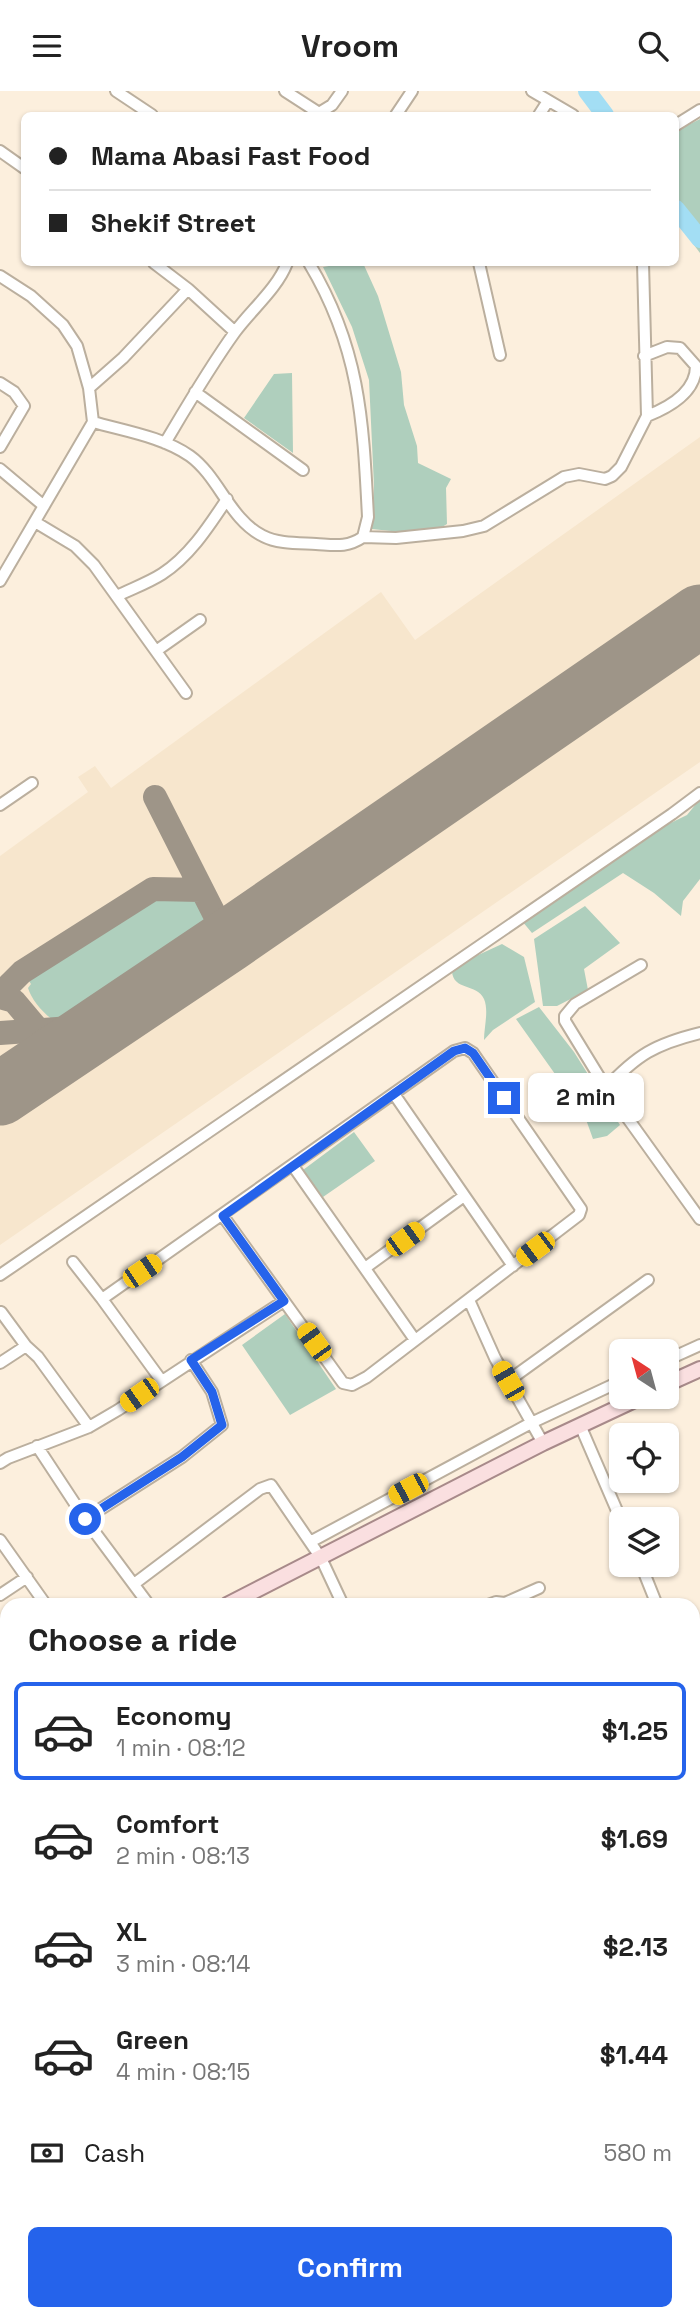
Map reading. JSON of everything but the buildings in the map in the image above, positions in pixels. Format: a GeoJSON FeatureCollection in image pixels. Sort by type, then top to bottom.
{"type":"FeatureCollection","features":[{"type":"Feature","properties":{"kind":"main road"},"geometry":{"type":"LineString","coordinates":[[679,1379],[700,1369]]}},
{"type":"Feature","properties":{"kind":"main road"},"geometry":{"type":"LineString","coordinates":[[241,1598],[615,1409]]}},
{"type":"Feature","properties":{"kind":"street"},"geometry":{"type":"LineString","coordinates":[[116,91],[148,112]]}},
{"type":"Feature","properties":{"kind":"street"},"geometry":{"type":"LineString","coordinates":[[285,91],[317,112]]}},
{"type":"Feature","properties":{"kind":"street"},"geometry":{"type":"LineString","coordinates":[[323,112],[332,105],[342,91]]}},
{"type":"Feature","properties":{"kind":"street"},"geometry":{"type":"LineString","coordinates":[[398,112],[412,91]]}},
{"type":"Feature","properties":{"kind":"street"},"geometry":{"type":"LineString","coordinates":[[532,91],[568,112]]}},
{"type":"Feature","properties":{"kind":"street"},"geometry":{"type":"LineString","coordinates":[[541,112],[548,101]]}},
{"type":"Feature","properties":{"kind":"street"},"geometry":{"type":"LineString","coordinates":[[679,123],[700,110]]}},
{"type":"Feature","properties":{"kind":"street"},"geometry":{"type":"LineString","coordinates":[[0,151],[21,166]]}},
{"type":"Feature","properties":{"kind":"street"},"geometry":{"type":"LineString","coordinates":[[158,266],[235,332]]}},
{"type":"Feature","properties":{"kind":"street"},"geometry":{"type":"LineString","coordinates":[[165,443],[195,391],[235,332],[285,266]]}},
{"type":"Feature","properties":{"kind":"street"},"geometry":{"type":"LineString","coordinates":[[311,266],[330,301],[346,342],[359,390],[368,517],[363,537]]}},
{"type":"Feature","properties":{"kind":"street"},"geometry":{"type":"LineString","coordinates":[[480,266],[500,355]]}},
{"type":"Feature","properties":{"kind":"street"},"geometry":{"type":"LineString","coordinates":[[93,422],[165,443],[191,457],[244,522],[263,536],[288,542],[344,546],[363,537],[396,538],[463,531],[484,526],[564,477],[571,474],[605,478],[612,476],[621,467],[647,416],[643,266]]}},
{"type":"Feature","properties":{"kind":"street"},"geometry":{"type":"LineString","coordinates":[[0,276],[31,296],[63,325],[77,346],[89,388],[93,422],[0,581]]}},
{"type":"Feature","properties":{"kind":"street"},"geometry":{"type":"LineString","coordinates":[[89,388],[122,358],[188,289]]}},
{"type":"Feature","properties":{"kind":"street"},"geometry":{"type":"LineString","coordinates":[[644,356],[667,347],[680,348],[696,366],[696,377],[686,392],[663,410],[647,416]]}},
{"type":"Feature","properties":{"kind":"street"},"geometry":{"type":"LineString","coordinates":[[0,383],[14,392],[24,407],[0,447]]}},
{"type":"Feature","properties":{"kind":"street"},"geometry":{"type":"LineString","coordinates":[[195,391],[303,470]]}},
{"type":"Feature","properties":{"kind":"street"},"geometry":{"type":"LineString","coordinates":[[0,469],[44,506]]}},
{"type":"Feature","properties":{"kind":"street"},"geometry":{"type":"LineString","coordinates":[[117,596],[172,568],[199,538],[227,499]]}},
{"type":"Feature","properties":{"kind":"street"},"geometry":{"type":"LineString","coordinates":[[34,522],[75,546],[94,565],[186,693]]}},
{"type":"Feature","properties":{"kind":"street"},"geometry":{"type":"LineString","coordinates":[[156,651],[200,620]]}},
{"type":"Feature","properties":{"kind":"street"},"geometry":{"type":"LineString","coordinates":[[0,805],[32,783]]}},
{"type":"Feature","properties":{"kind":"street"},"geometry":{"type":"LineString","coordinates":[[0,1275],[700,793]]}},
{"type":"Feature","properties":{"kind":"street"},"geometry":{"type":"LineString","coordinates":[[641,965],[575,1004],[565,1016],[568,1026],[606,1088],[700,1219]]}},
{"type":"Feature","properties":{"kind":"street"},"geometry":{"type":"LineString","coordinates":[[606,1088],[644,1053],[658,1045],[700,1033]]}},
{"type":"Feature","properties":{"kind":"street"},"geometry":{"type":"LineString","coordinates":[[102,1299],[454,1051],[465,1048],[473,1053],[581,1209],[579,1216],[367,1377],[352,1385],[344,1383],[223,1216]]}},
{"type":"Feature","properties":{"kind":"street"},"geometry":{"type":"LineString","coordinates":[[394,1094],[513,1266]]}},
{"type":"Feature","properties":{"kind":"street"},"geometry":{"type":"LineString","coordinates":[[293,1166],[415,1341]]}},
{"type":"Feature","properties":{"kind":"street"},"geometry":{"type":"LineString","coordinates":[[365,1268],[464,1196]]}},
{"type":"Feature","properties":{"kind":"street"},"geometry":{"type":"LineString","coordinates":[[73,1262],[161,1380]]}},
{"type":"Feature","properties":{"kind":"street"},"geometry":{"type":"LineString","coordinates":[[508,1381],[648,1280]]}},
{"type":"Feature","properties":{"kind":"street"},"geometry":{"type":"LineString","coordinates":[[469,1300],[495,1359],[543,1443]]}},
{"type":"Feature","properties":{"kind":"street"},"geometry":{"type":"LineString","coordinates":[[0,1463],[89,1427],[284,1301]]}},
{"type":"Feature","properties":{"kind":"street"},"geometry":{"type":"LineString","coordinates":[[1,1312],[89,1427]]}},
{"type":"Feature","properties":{"kind":"street"},"geometry":{"type":"LineString","coordinates":[[679,1355],[700,1345]]}},
{"type":"Feature","properties":{"kind":"street"},"geometry":{"type":"LineString","coordinates":[[0,1363],[26,1346]]}},
{"type":"Feature","properties":{"kind":"street"},"geometry":{"type":"LineString","coordinates":[[85,1519],[182,1457],[222,1425],[212,1392],[191,1360]]}},
{"type":"Feature","properties":{"kind":"street"},"geometry":{"type":"LineString","coordinates":[[310,1542],[531,1423],[609,1387]]}},
{"type":"Feature","properties":{"kind":"street"},"geometry":{"type":"LineString","coordinates":[[580,1425],[615,1507]]}},
{"type":"Feature","properties":{"kind":"street"},"geometry":{"type":"LineString","coordinates":[[37,1446],[85,1519],[144,1598]]}},
{"type":"Feature","properties":{"kind":"street"},"geometry":{"type":"LineString","coordinates":[[134,1584],[260,1489],[271,1485],[321,1558],[341,1598]]}},
{"type":"Feature","properties":{"kind":"street"},"geometry":{"type":"LineString","coordinates":[[0,1540],[41,1598]]}},
{"type":"Feature","properties":{"kind":"street"},"geometry":{"type":"LineString","coordinates":[[0,1595],[27,1577]]}},
{"type":"Feature","properties":{"kind":"street"},"geometry":{"type":"LineString","coordinates":[[645,1577],[654,1598]]}},
{"type":"Feature","properties":{"kind":"street"},"geometry":{"type":"LineString","coordinates":[[516,1598],[539,1588]]}},
{"type":"Feature","properties":{"kind":"shaded area"},"geometry":{"type":"Polygon","coordinates":[[[700,437],[700,762],[0,1245],[0,856],[88,792],[78,777],[95,766],[111,788],[381,592],[415,640],[700,437]]]}},
{"type":"Feature","properties":{"kind":"green space"},"geometry":{"type":"Polygon","coordinates":[[[700,119],[700,253],[679,225],[679,130],[700,119]]]}},
{"type":"Feature","properties":{"kind":"green space"},"geometry":{"type":"Polygon","coordinates":[[[364,266],[378,296],[401,372],[404,405],[417,446],[418,463],[451,479],[446,488],[447,524],[439,528],[411,532],[372,529],[374,486],[369,380],[352,327],[323,267],[364,266]]]}},
{"type":"Feature","properties":{"kind":"green space"},"geometry":{"type":"Polygon","coordinates":[[[292,373],[293,453],[244,418],[274,374],[292,373]]]}},
{"type":"Feature","properties":{"kind":"green space"},"geometry":{"type":"Polygon","coordinates":[[[700,799],[700,879],[683,901],[681,916],[654,893],[623,873],[532,933],[522,921],[648,834],[687,815],[700,799]]]}},
{"type":"Feature","properties":{"kind":"green space"},"geometry":{"type":"Polygon","coordinates":[[[161,894],[197,897],[207,915],[206,925],[84,1011],[53,1020],[45,1014],[32,997],[28,988],[31,984],[27,978],[161,894]]]}},
{"type":"Feature","properties":{"kind":"green space"},"geometry":{"type":"Polygon","coordinates":[[[585,906],[620,943],[584,969],[588,990],[557,1006],[543,1006],[534,939],[585,906]]]}},
{"type":"Feature","properties":{"kind":"green space"},"geometry":{"type":"Polygon","coordinates":[[[502,944],[524,957],[535,1002],[493,1030],[484,1040],[484,999],[481,994],[456,982],[452,971],[463,962],[502,944]]]}},
{"type":"Feature","properties":{"kind":"green space"},"geometry":{"type":"Polygon","coordinates":[[[539,1007],[574,1052],[620,1125],[607,1136],[593,1139],[584,1114],[566,1095],[555,1074],[516,1019],[539,1007]]]}},
{"type":"Feature","properties":{"kind":"green space"},"geometry":{"type":"Polygon","coordinates":[[[354,1132],[375,1161],[323,1197],[303,1170],[354,1132]]]}},
{"type":"Feature","properties":{"kind":"green space"},"geometry":{"type":"Polygon","coordinates":[[[285,1314],[336,1389],[290,1415],[242,1345],[285,1314]]]}},
{"type":"Feature","properties":{"kind":"waterway"},"geometry":{"type":"LineString","coordinates":[[587,91],[603,112]]}},
{"type":"Feature","properties":{"kind":"waterway"},"geometry":{"type":"LineString","coordinates":[[679,213],[700,239]]}},
{"type":"Feature","properties":{"kind":"taxiway"},"geometry":{"type":"LineString","coordinates":[[155,797],[228,941]]}},
{"type":"Feature","properties":{"kind":"taxiway"},"geometry":{"type":"LineString","coordinates":[[0,994],[22,972],[153,889],[201,890]]}},
{"type":"Feature","properties":{"kind":"taxiway"},"geometry":{"type":"LineString","coordinates":[[0,997],[14,1001],[51,1045],[69,1048]]}},
{"type":"Feature","properties":{"kind":"taxiway"},"geometry":{"type":"LineString","coordinates":[[0,1033],[85,1027],[109,1021]]}},
{"type":"Feature","properties":{"kind":"runway"},"geometry":{"type":"LineString","coordinates":[[0,1094],[228,941],[700,616]]}},
{"type":"Feature","properties":{"kind":"route"},"geometry":{"type":"LineString","coordinates":[[85,1519],[182,1457],[222,1425],[212,1392],[191,1360],[284,1301],[223,1216],[454,1051],[465,1048],[473,1053],[504,1098]]}}]}
